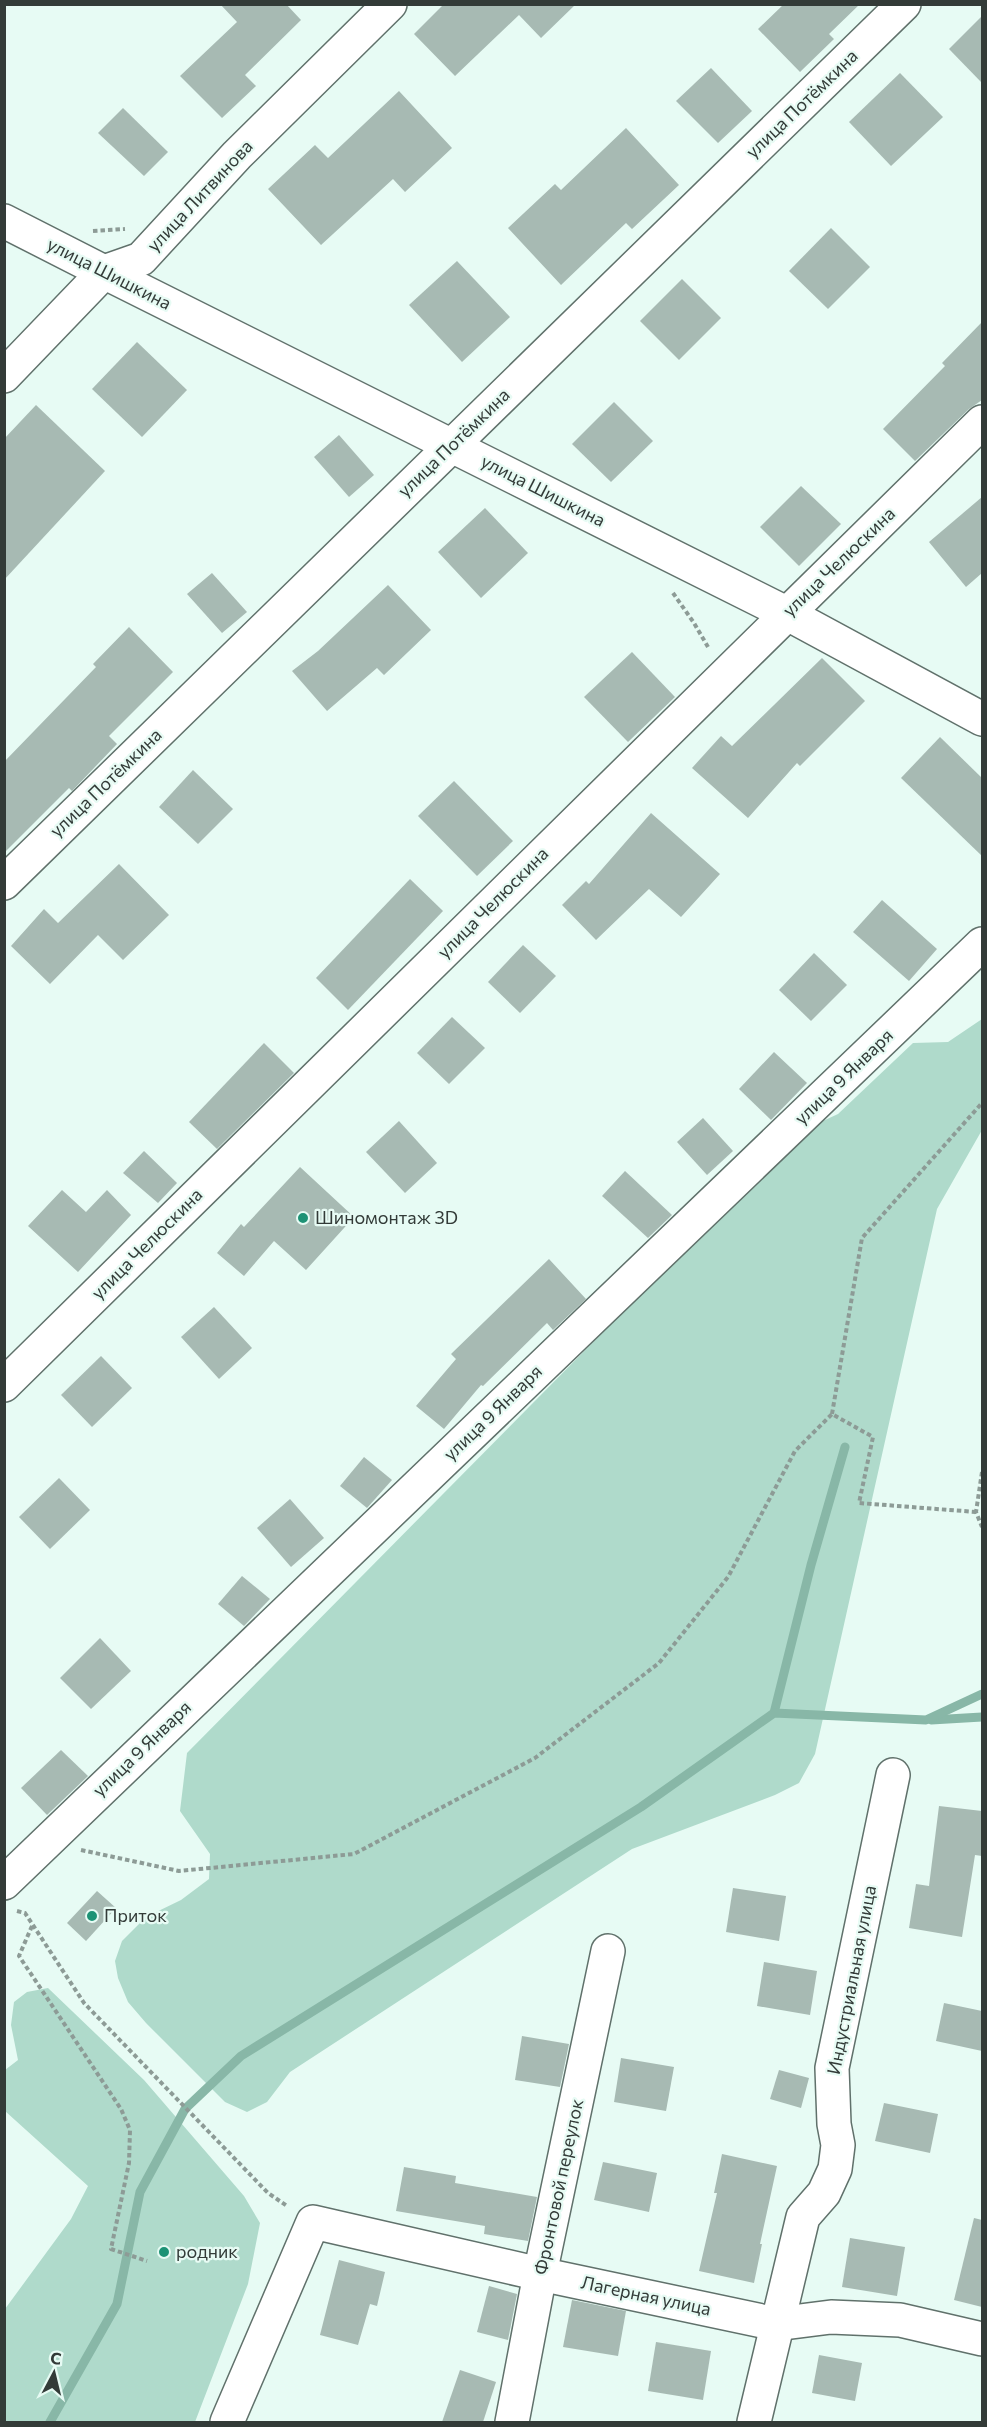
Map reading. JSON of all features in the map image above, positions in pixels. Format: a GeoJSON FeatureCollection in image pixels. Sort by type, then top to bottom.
{"type":"FeatureCollection","features":[{"type":"Feature","properties":{"kind":"street","name":"улица Литвинова"},"geometry":{"type":"LineString","coordinates":[[4,376],[104,272],[141,259],[237,155],[390,4]]}},
{"type":"Feature","properties":{"kind":"street","name":"улица Потёмкина"},"geometry":{"type":"LineString","coordinates":[[4,883],[904,4]]}},
{"type":"Feature","properties":{"kind":"street","name":"улица Шишкина"},"geometry":{"type":"LineString","coordinates":[[4,220],[786,613],[982,719]]}},
{"type":"Feature","properties":{"kind":"street","name":"улица Челюскина"},"geometry":{"type":"LineString","coordinates":[[4,1385],[982,422]]}},
{"type":"Feature","properties":{"kind":"street","name":"улица 9 Января"},"geometry":{"type":"LineString","coordinates":[[10,1897],[46,1842],[982,944]]}},
{"type":"Feature","properties":{"kind":"street","name":"Индустриальная улица"},"geometry":{"type":"LineString","coordinates":[[754,2422],[803,2217],[824,2193],[835,2169],[838,2145],[834,2124],[832,2068],[893,1775]]}},
{"type":"Feature","properties":{"kind":"street","name":"Фронтовой переулок"},"geometry":{"type":"LineString","coordinates":[[512,2422],[540,2274],[608,1951]]}},
{"type":"Feature","properties":{"kind":"street","name":"Лагерная улица"},"geometry":{"type":"LineString","coordinates":[[227,2422],[313,2222],[540,2274],[777,2324],[831,2317],[900,2320],[982,2339]]}},
{"type":"Feature","properties":{"kind":"path"},"geometry":{"type":"LineString","coordinates":[[83,232],[173,224]]}},
{"type":"Feature","properties":{"kind":"path"},"geometry":{"type":"LineString","coordinates":[[671,590],[710,651],[715,684]]}},
{"type":"Feature","properties":{"kind":"path"},"geometry":{"type":"LineString","coordinates":[[46,1842],[179,1871],[354,1854],[535,1758],[659,1663],[728,1577],[795,1451],[832,1414],[862,1238],[971,1119],[982,1103]]}},
{"type":"Feature","properties":{"kind":"path"},"geometry":{"type":"LineString","coordinates":[[832,1414],[873,1437],[859,1503],[976,1512]]}},
{"type":"Feature","properties":{"kind":"path"},"geometry":{"type":"LineString","coordinates":[[982,1472],[976,1512],[982,1527]]}},
{"type":"Feature","properties":{"kind":"path"},"geometry":{"type":"LineString","coordinates":[[10,1897],[25,1913],[84,2003],[268,2193]]}},
{"type":"Feature","properties":{"kind":"path"},"geometry":{"type":"LineString","coordinates":[[32,1925],[19,1956],[122,2109],[130,2130],[129,2163],[111,2249],[147,2261]]}},
{"type":"Feature","properties":{"kind":"green space"},"geometry":{"type":"Polygon","coordinates":[[[982,1019],[982,1130],[937,1209],[815,1754],[799,1783],[775,1795],[632,1849],[290,2072],[267,2102],[247,2112],[225,2102],[128,2002],[118,1978],[115,1961],[122,1941],[146,1917],[181,1900],[209,1879],[210,1854],[180,1811],[187,1753],[778,1155],[812,1126],[838,1114],[913,1043],[948,1042],[982,1019]]]}},
{"type":"Feature","properties":{"kind":"green space"},"geometry":{"type":"Polygon","coordinates":[[[48,1988],[144,2080],[244,2196],[260,2223],[248,2284],[195,2422],[5,2422],[5,2309],[71,2219],[88,2186],[5,2111],[5,2070],[18,2060],[11,2025],[14,2002],[27,1992],[48,1988]]]}},
{"type":"Feature","properties":{"kind":"building"},"geometry":{"type":"Polygon","coordinates":[[[220,4],[286,4],[301,20],[245,75],[256,86],[222,118],[180,76],[237,22],[220,4]]]}},
{"type":"Feature","properties":{"kind":"building"},"geometry":{"type":"Polygon","coordinates":[[[444,4],[576,4],[541,38],[519,15],[455,76],[414,34],[444,4]]]}},
{"type":"Feature","properties":{"kind":"building"},"geometry":{"type":"Polygon","coordinates":[[[784,4],[860,4],[829,34],[834,39],[800,72],[758,29],[784,4]]]}},
{"type":"Feature","properties":{"kind":"building"},"geometry":{"type":"Polygon","coordinates":[[[982,16],[982,83],[949,49],[982,16]]]}},
{"type":"Feature","properties":{"kind":"building"},"geometry":{"type":"Polygon","coordinates":[[[711,68],[752,111],[718,143],[676,101],[711,68]]]}},
{"type":"Feature","properties":{"kind":"building"},"geometry":{"type":"Polygon","coordinates":[[[900,73],[943,117],[891,166],[849,122],[900,73]]]}},
{"type":"Feature","properties":{"kind":"building"},"geometry":{"type":"Polygon","coordinates":[[[399,91],[452,148],[405,192],[393,179],[321,245],[268,189],[315,145],[328,158],[399,91]]]}},
{"type":"Feature","properties":{"kind":"building"},"geometry":{"type":"Polygon","coordinates":[[[123,108],[168,152],[144,176],[98,133],[123,108]]]}},
{"type":"Feature","properties":{"kind":"building"},"geometry":{"type":"Polygon","coordinates":[[[626,128],[679,185],[632,229],[626,223],[561,285],[508,228],[555,184],[561,190],[626,128]]]}},
{"type":"Feature","properties":{"kind":"building"},"geometry":{"type":"Polygon","coordinates":[[[831,228],[870,267],[828,309],[789,271],[831,228]]]}},
{"type":"Feature","properties":{"kind":"building"},"geometry":{"type":"Polygon","coordinates":[[[457,261],[510,317],[462,362],[409,305],[457,261]]]}},
{"type":"Feature","properties":{"kind":"building"},"geometry":{"type":"Polygon","coordinates":[[[682,279],[721,318],[679,360],[640,321],[682,279]]]}},
{"type":"Feature","properties":{"kind":"building"},"geometry":{"type":"Polygon","coordinates":[[[982,322],[982,400],[969,409],[915,461],[883,429],[945,366],[942,363],[982,322]]]}},
{"type":"Feature","properties":{"kind":"building"},"geometry":{"type":"Polygon","coordinates":[[[137,342],[187,390],[142,437],[92,389],[137,342]]]}},
{"type":"Feature","properties":{"kind":"building"},"geometry":{"type":"Polygon","coordinates":[[[614,402],[653,441],[611,482],[572,444],[614,402]]]}},
{"type":"Feature","properties":{"kind":"building"},"geometry":{"type":"Polygon","coordinates":[[[36,405],[105,471],[4,580],[4,439],[36,405]]]}},
{"type":"Feature","properties":{"kind":"building"},"geometry":{"type":"Polygon","coordinates":[[[339,435],[374,475],[349,497],[314,457],[339,435]]]}},
{"type":"Feature","properties":{"kind":"building"},"geometry":{"type":"Polygon","coordinates":[[[801,486],[841,524],[799,566],[760,527],[801,486]]]}},
{"type":"Feature","properties":{"kind":"building"},"geometry":{"type":"Polygon","coordinates":[[[982,497],[982,573],[966,587],[929,542],[982,497]]]}},
{"type":"Feature","properties":{"kind":"building"},"geometry":{"type":"Polygon","coordinates":[[[485,508],[528,553],[481,598],[438,552],[485,508]]]}},
{"type":"Feature","properties":{"kind":"building"},"geometry":{"type":"Polygon","coordinates":[[[212,573],[247,612],[222,633],[187,594],[212,573]]]}},
{"type":"Feature","properties":{"kind":"building"},"geometry":{"type":"Polygon","coordinates":[[[388,585],[431,630],[384,675],[377,668],[327,711],[292,671],[318,651],[388,585]]]}},
{"type":"Feature","properties":{"kind":"building"},"geometry":{"type":"Polygon","coordinates":[[[129,627],[173,672],[109,736],[117,744],[72,791],[69,788],[4,853],[4,762],[96,667],[93,664],[129,627]]]}},
{"type":"Feature","properties":{"kind":"building"},"geometry":{"type":"Polygon","coordinates":[[[632,652],[675,697],[628,742],[584,697],[632,652]]]}},
{"type":"Feature","properties":{"kind":"building"},"geometry":{"type":"Polygon","coordinates":[[[822,658],[865,701],[800,766],[797,763],[748,818],[692,768],[721,736],[732,746],[822,658]]]}},
{"type":"Feature","properties":{"kind":"building"},"geometry":{"type":"Polygon","coordinates":[[[940,737],[982,778],[982,856],[901,778],[940,737]]]}},
{"type":"Feature","properties":{"kind":"building"},"geometry":{"type":"Polygon","coordinates":[[[193,770],[233,809],[198,844],[159,807],[193,770]]]}},
{"type":"Feature","properties":{"kind":"building"},"geometry":{"type":"Polygon","coordinates":[[[454,781],[513,841],[477,876],[418,816],[454,781]]]}},
{"type":"Feature","properties":{"kind":"building"},"geometry":{"type":"Polygon","coordinates":[[[651,813],[720,874],[681,917],[649,889],[596,940],[562,905],[586,881],[589,884],[651,813]]]}},
{"type":"Feature","properties":{"kind":"building"},"geometry":{"type":"Polygon","coordinates":[[[119,864],[169,915],[123,960],[98,935],[50,984],[11,946],[44,909],[58,923],[119,864]]]}},
{"type":"Feature","properties":{"kind":"building"},"geometry":{"type":"Polygon","coordinates":[[[410,879],[443,911],[348,1010],[316,978],[410,879]]]}},
{"type":"Feature","properties":{"kind":"building"},"geometry":{"type":"Polygon","coordinates":[[[882,900],[937,949],[909,981],[853,932],[882,900]]]}},
{"type":"Feature","properties":{"kind":"building"},"geometry":{"type":"Polygon","coordinates":[[[523,945],[556,976],[520,1013],[488,982],[523,945]]]}},
{"type":"Feature","properties":{"kind":"building"},"geometry":{"type":"Polygon","coordinates":[[[814,953],[847,985],[811,1021],[779,990],[814,953]]]}},
{"type":"Feature","properties":{"kind":"building"},"geometry":{"type":"Polygon","coordinates":[[[452,1017],[485,1048],[449,1084],[417,1053],[452,1017]]]}},
{"type":"Feature","properties":{"kind":"building"},"geometry":{"type":"Polygon","coordinates":[[[264,1043],[294,1073],[217,1149],[189,1122],[264,1043]]]}},
{"type":"Feature","properties":{"kind":"building"},"geometry":{"type":"Polygon","coordinates":[[[774,1052],[807,1083],[771,1120],[739,1089],[774,1052]]]}},
{"type":"Feature","properties":{"kind":"building"},"geometry":{"type":"Polygon","coordinates":[[[703,1118],[733,1151],[707,1175],[677,1142],[703,1118]]]}},
{"type":"Feature","properties":{"kind":"building"},"geometry":{"type":"Polygon","coordinates":[[[399,1121],[437,1163],[405,1193],[366,1152],[399,1121]]]}},
{"type":"Feature","properties":{"kind":"building"},"geometry":{"type":"Polygon","coordinates":[[[144,1151],[177,1183],[158,1203],[123,1173],[144,1151]]]}},
{"type":"Feature","properties":{"kind":"building","name":"Шиномонтаж 3D"},"geometry":{"type":"Polygon","coordinates":[[[300,1167],[354,1217],[306,1270],[274,1241],[244,1276],[217,1253],[241,1224],[244,1227],[300,1167]]]}},
{"type":"Feature","properties":{"kind":"building"},"geometry":{"type":"Polygon","coordinates":[[[625,1171],[672,1215],[648,1238],[602,1196],[625,1171]]]}},
{"type":"Feature","properties":{"kind":"building"},"geometry":{"type":"Polygon","coordinates":[[[62,1190],[86,1212],[107,1190],[131,1215],[78,1272],[28,1226],[62,1190]]]}},
{"type":"Feature","properties":{"kind":"building"},"geometry":{"type":"Polygon","coordinates":[[[549,1259],[586,1299],[553,1330],[547,1323],[483,1386],[481,1385],[444,1429],[416,1406],[456,1359],[451,1354],[549,1259]]]}},
{"type":"Feature","properties":{"kind":"building"},"geometry":{"type":"Polygon","coordinates":[[[214,1307],[252,1348],[219,1379],[181,1337],[214,1307]]]}},
{"type":"Feature","properties":{"kind":"building"},"geometry":{"type":"Polygon","coordinates":[[[101,1356],[132,1388],[92,1427],[61,1395],[101,1356]]]}},
{"type":"Feature","properties":{"kind":"building"},"geometry":{"type":"Polygon","coordinates":[[[364,1457],[392,1480],[367,1508],[340,1486],[364,1457]]]}},
{"type":"Feature","properties":{"kind":"building"},"geometry":{"type":"Polygon","coordinates":[[[59,1478],[90,1510],[50,1549],[19,1517],[59,1478]]]}},
{"type":"Feature","properties":{"kind":"building"},"geometry":{"type":"Polygon","coordinates":[[[290,1499],[324,1538],[291,1567],[257,1528],[290,1499]]]}},
{"type":"Feature","properties":{"kind":"building"},"geometry":{"type":"Polygon","coordinates":[[[242,1576],[270,1599],[244,1626],[218,1604],[242,1576]]]}},
{"type":"Feature","properties":{"kind":"building"},"geometry":{"type":"Polygon","coordinates":[[[100,1638],[131,1671],[91,1709],[60,1678],[100,1638]]]}},
{"type":"Feature","properties":{"kind":"building"},"geometry":{"type":"Polygon","coordinates":[[[61,1750],[88,1776],[47,1815],[21,1788],[61,1750]]]}},
{"type":"Feature","properties":{"kind":"building"},"geometry":{"type":"Polygon","coordinates":[[[939,1806],[982,1811],[982,1856],[975,1855],[962,1937],[909,1928],[916,1884],[929,1886],[939,1806]]]}},
{"type":"Feature","properties":{"kind":"building"},"geometry":{"type":"Polygon","coordinates":[[[733,1888],[786,1896],[779,1941],[726,1932],[733,1888]]]}},
{"type":"Feature","properties":{"kind":"building","name":"Приток"},"geometry":{"type":"Polygon","coordinates":[[[97,1891],[116,1908],[86,1941],[67,1923],[97,1891]]]}},
{"type":"Feature","properties":{"kind":"building"},"geometry":{"type":"Polygon","coordinates":[[[764,1962],[817,1971],[810,2015],[757,2006],[764,1962]]]}},
{"type":"Feature","properties":{"kind":"building"},"geometry":{"type":"Polygon","coordinates":[[[944,2003],[982,2011],[982,2051],[936,2041],[944,2003]]]}},
{"type":"Feature","properties":{"kind":"building"},"geometry":{"type":"Polygon","coordinates":[[[522,2036],[569,2044],[560,2087],[515,2080],[522,2036]]]}},
{"type":"Feature","properties":{"kind":"building"},"geometry":{"type":"Polygon","coordinates":[[[621,2058],[674,2067],[666,2111],[614,2102],[621,2058]]]}},
{"type":"Feature","properties":{"kind":"building"},"geometry":{"type":"Polygon","coordinates":[[[779,2070],[809,2078],[801,2108],[770,2099],[779,2070]]]}},
{"type":"Feature","properties":{"kind":"building"},"geometry":{"type":"Polygon","coordinates":[[[884,2103],[938,2114],[930,2153],[875,2141],[884,2103]]]}},
{"type":"Feature","properties":{"kind":"building"},"geometry":{"type":"Polygon","coordinates":[[[722,2154],[777,2166],[754,2283],[699,2271],[717,2193],[714,2193],[722,2154]]]}},
{"type":"Feature","properties":{"kind":"building"},"geometry":{"type":"Polygon","coordinates":[[[603,2162],[657,2173],[649,2212],[594,2200],[603,2162]]]}},
{"type":"Feature","properties":{"kind":"building"},"geometry":{"type":"Polygon","coordinates":[[[404,2167],[456,2176],[455,2183],[537,2197],[528,2241],[484,2234],[485,2226],[396,2211],[404,2167]]]}},
{"type":"Feature","properties":{"kind":"building"},"geometry":{"type":"Polygon","coordinates":[[[974,2218],[982,2220],[982,2307],[954,2300],[974,2218]]]}},
{"type":"Feature","properties":{"kind":"building"},"geometry":{"type":"Polygon","coordinates":[[[850,2238],[905,2247],[897,2296],[842,2287],[850,2238]]]}},
{"type":"Feature","properties":{"kind":"building"},"geometry":{"type":"Polygon","coordinates":[[[339,2260],[385,2272],[377,2306],[370,2304],[358,2345],[320,2335],[339,2260]]]}},
{"type":"Feature","properties":{"kind":"building"},"geometry":{"type":"Polygon","coordinates":[[[489,2286],[517,2294],[508,2340],[477,2332],[489,2286]]]}},
{"type":"Feature","properties":{"kind":"building"},"geometry":{"type":"Polygon","coordinates":[[[572,2300],[626,2311],[618,2356],[563,2347],[572,2300]]]}},
{"type":"Feature","properties":{"kind":"building"},"geometry":{"type":"Polygon","coordinates":[[[656,2342],[711,2351],[703,2400],[648,2391],[656,2342]]]}},
{"type":"Feature","properties":{"kind":"building"},"geometry":{"type":"Polygon","coordinates":[[[819,2355],[862,2363],[855,2401],[812,2393],[819,2355]]]}},
{"type":"Feature","properties":{"kind":"building"},"geometry":{"type":"Polygon","coordinates":[[[460,2370],[496,2382],[483,2422],[442,2422],[460,2370]]]}},
{"type":"Feature","properties":{"kind":"waterway"},"geometry":{"type":"LineString","coordinates":[[774,1713],[811,1565],[845,1447]]}},
{"type":"Feature","properties":{"kind":"waterway"},"geometry":{"type":"LineString","coordinates":[[50,2422],[117,2304],[140,2192],[185,2109],[241,2056],[641,1807],[774,1713],[926,1720],[982,1694]]}},
{"type":"Feature","properties":{"kind":"waterway"},"geometry":{"type":"LineString","coordinates":[[931,1720],[982,1717]]}},
{"type":"Feature","properties":{"kind":"place","name":"Шиномонтаж 3D"},"geometry":{"type":"Point","coordinates":[303,1218]}},
{"type":"Feature","properties":{"kind":"place","name":"Приток"},"geometry":{"type":"Point","coordinates":[92,1916]}},
{"type":"Feature","properties":{"kind":"place","name":"родник"},"geometry":{"type":"Point","coordinates":[164,2252]}}]}
